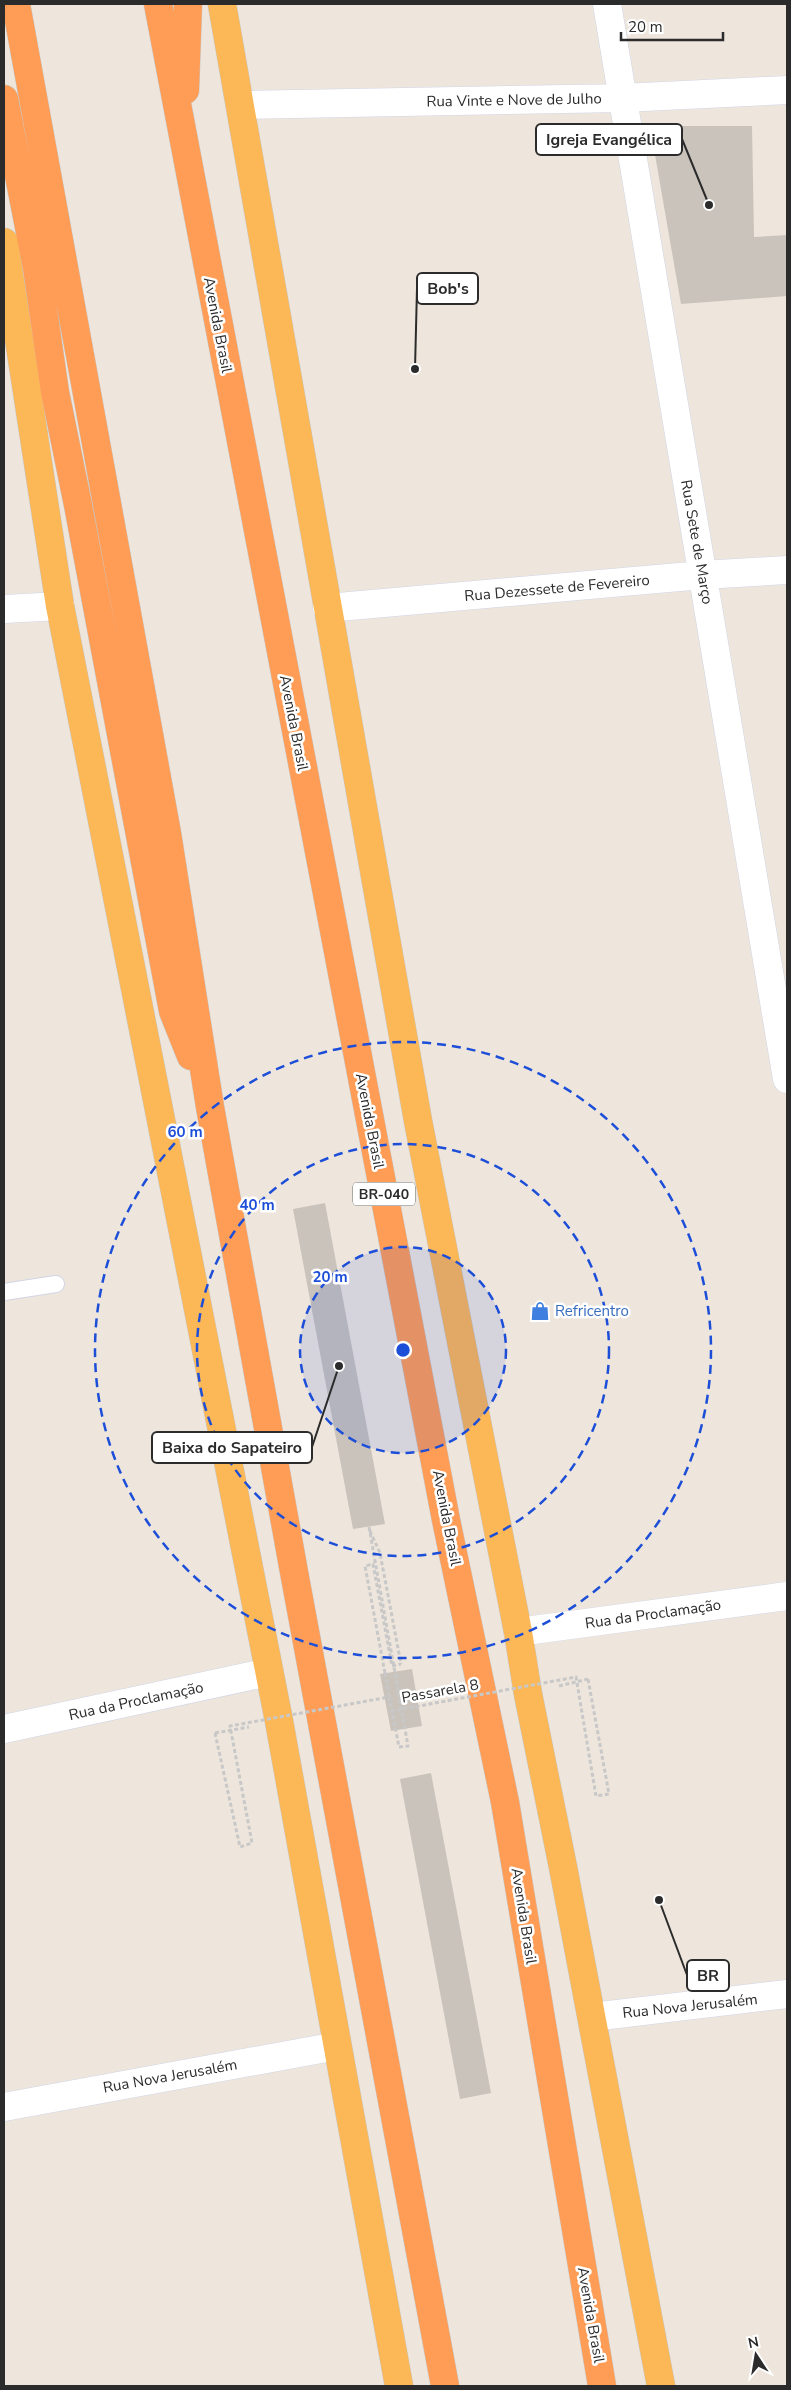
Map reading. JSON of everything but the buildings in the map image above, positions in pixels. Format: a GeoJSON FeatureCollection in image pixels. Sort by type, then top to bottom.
{"type":"FeatureCollection","features":[{"type":"Feature","properties":{"kind":"highway"},"geometry":{"type":"LineString","coordinates":[[16,4],[167,832],[210,1107],[445,2386]]}},
{"type":"Feature","properties":{"kind":"highway","name":"Avenida Brasil"},"geometry":{"type":"LineString","coordinates":[[158,4],[446,1520],[505,1802],[602,2386]]}},
{"type":"Feature","properties":{"kind":"highway"},"geometry":{"type":"LineString","coordinates":[[184,147],[188,4]]}},
{"type":"Feature","properties":{"kind":"highway"},"geometry":{"type":"LineString","coordinates":[[222,4],[326,608],[418,1121],[592,2017],[661,2386]]}},
{"type":"Feature","properties":{"kind":"highway"},"geometry":{"type":"LineString","coordinates":[[4,99],[37,268],[55,392],[173,1011],[210,1107]]}},
{"type":"Feature","properties":{"kind":"highway"},"geometry":{"type":"LineString","coordinates":[[4,242],[60,606],[269,1672],[399,2386]]}},
{"type":"Feature","properties":{"kind":"street","name":"Rua Sete de Março"},"geometry":{"type":"LineString","coordinates":[[607,4],[787,1079]]}},
{"type":"Feature","properties":{"kind":"street","name":"Rua Vinte e Nove de Julho"},"geometry":{"type":"LineString","coordinates":[[240,105],[622,98],[787,90]]}},
{"type":"Feature","properties":{"kind":"street","name":"Rua Dezessete de Fevereiro"},"geometry":{"type":"LineString","coordinates":[[326,608],[702,574],[787,570]]}},
{"type":"Feature","properties":{"kind":"street"},"geometry":{"type":"LineString","coordinates":[[4,609],[60,606]]}},
{"type":"Feature","properties":{"kind":"street","name":"Rua da Proclamação"},"geometry":{"type":"LineString","coordinates":[[518,1632],[787,1596]]}},
{"type":"Feature","properties":{"kind":"street","name":"Rua da Proclamação"},"geometry":{"type":"LineString","coordinates":[[4,1729],[269,1672]]}},
{"type":"Feature","properties":{"kind":"street","name":"Rua Nova Jerusalém"},"geometry":{"type":"LineString","coordinates":[[592,2017],[787,1994]]}},
{"type":"Feature","properties":{"kind":"street","name":"Rua Nova Jerusalém"},"geometry":{"type":"LineString","coordinates":[[4,2107],[337,2046]]}},
{"type":"Feature","properties":{"kind":"lane"},"geometry":{"type":"LineString","coordinates":[[4,1292],[56,1284]]}},
{"type":"Feature","properties":{"kind":"path"},"geometry":{"type":"LineString","coordinates":[[389,1697],[364,1566],[373,1564],[392,1666],[401,1664],[380,1553],[369,1527],[408,1746],[399,1747],[392,1711]]}},
{"type":"Feature","properties":{"kind":"path","name":"Passarela 8"},"geometry":{"type":"LineString","coordinates":[[215,1733],[240,1847],[252,1843],[230,1726],[389,1697],[392,1711],[576,1677],[596,1796],[609,1794],[588,1679]]}},
{"type":"Feature","properties":{"kind":"place","name":"Igreja Evangélica"},"geometry":{"type":"Point","coordinates":[709,205]}},
{"type":"Feature","properties":{"kind":"place","name":"Bob's"},"geometry":{"type":"Point","coordinates":[415,369]}},
{"type":"Feature","properties":{"kind":"place","name":"Refricentro"},"geometry":{"type":"Point","coordinates":[540,1311]}},
{"type":"Feature","properties":{"kind":"place","name":"Baixa do Sapateiro"},"geometry":{"type":"Point","coordinates":[339,1366]}},
{"type":"Feature","properties":{"kind":"place","name":"BR"},"geometry":{"type":"Point","coordinates":[659,1900]}}]}
